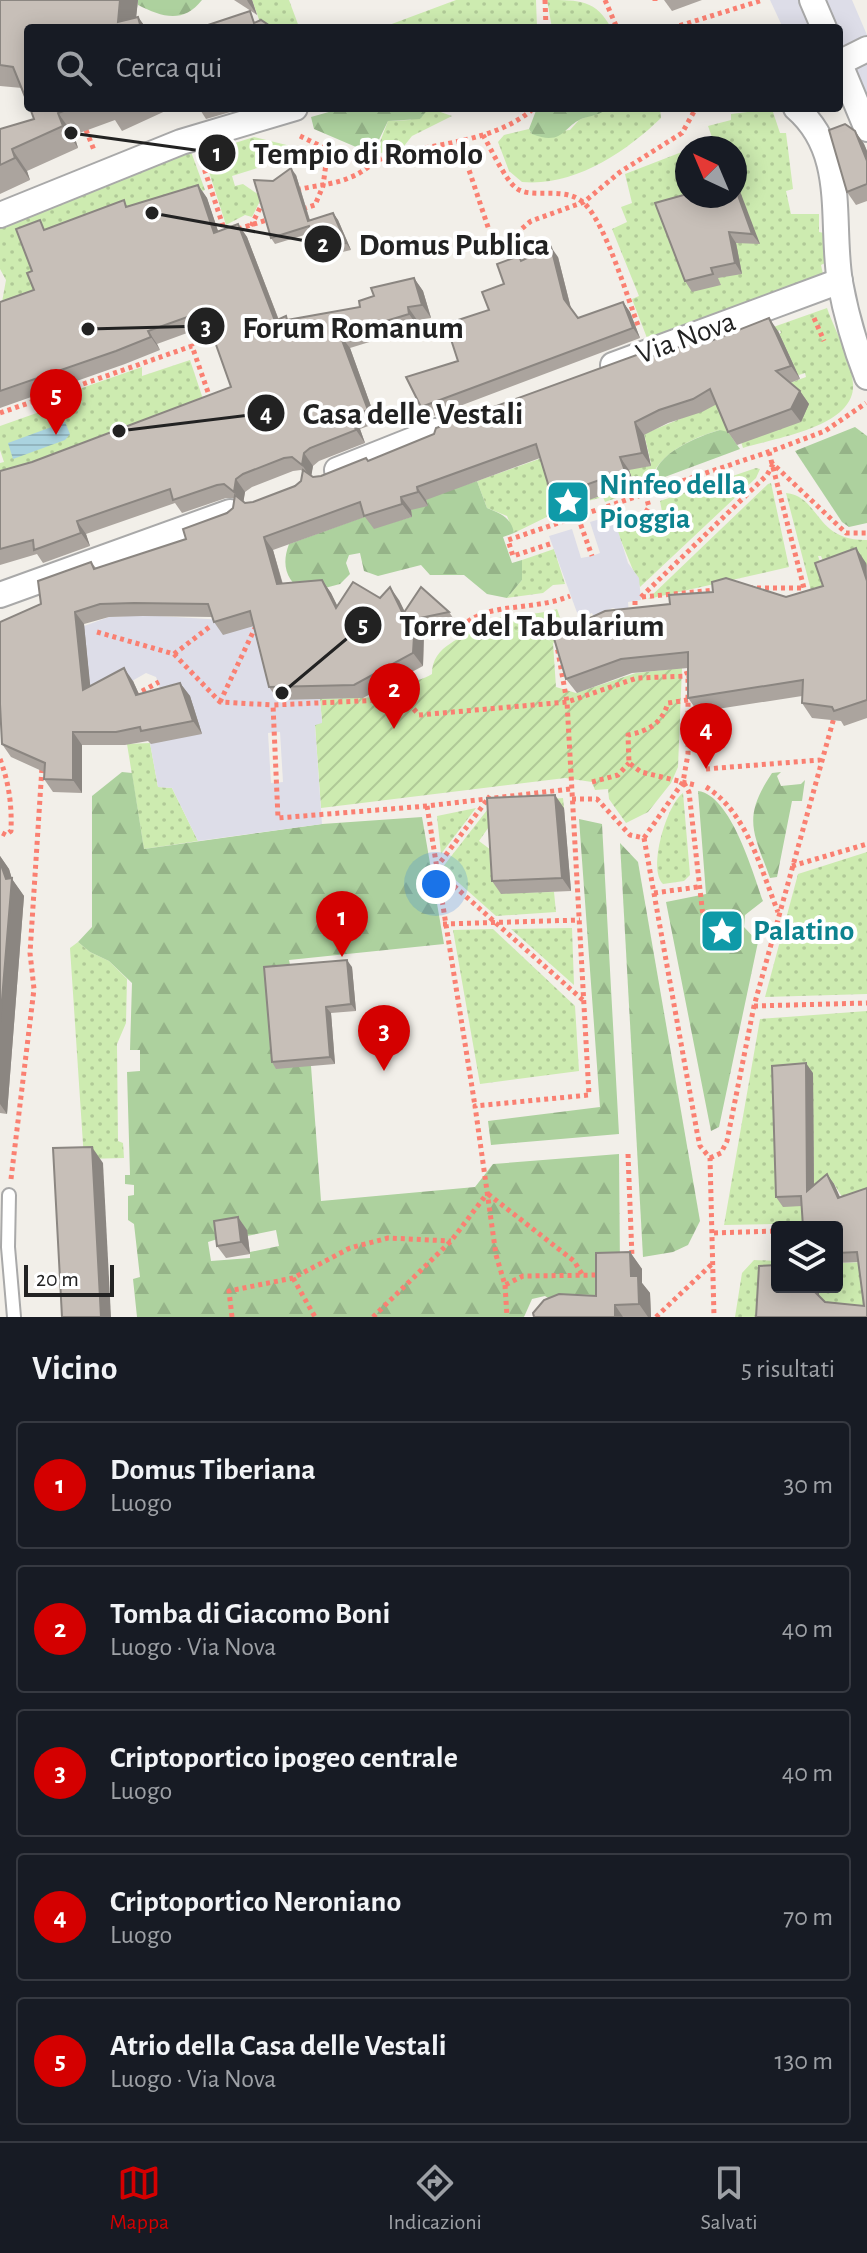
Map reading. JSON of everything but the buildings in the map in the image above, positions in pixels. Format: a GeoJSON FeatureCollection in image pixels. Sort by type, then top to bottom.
{"type":"FeatureCollection","features":[{"type":"Feature","properties":{"kind":"street"},"geometry":{"type":"LineString","coordinates":[[812,0],[822,24]]}},
{"type":"Feature","properties":{"kind":"street"},"geometry":{"type":"LineString","coordinates":[[843,67],[867,49]]}},
{"type":"Feature","properties":{"kind":"street"},"geometry":{"type":"LineString","coordinates":[[843,76],[865,124]]}},
{"type":"Feature","properties":{"kind":"street"},"geometry":{"type":"LineString","coordinates":[[0,215],[194,139],[281,112]]}},
{"type":"Feature","properties":{"kind":"street"},"geometry":{"type":"LineString","coordinates":[[799,112],[824,141],[837,178],[840,281],[852,338],[867,377]]}},
{"type":"Feature","properties":{"kind":"street","name":"Via Nova"},"geometry":{"type":"LineString","coordinates":[[593,372],[840,281]]}},
{"type":"Feature","properties":{"kind":"street"},"geometry":{"type":"LineString","coordinates":[[325,475],[444,427]]}},
{"type":"Feature","properties":{"kind":"street"},"geometry":{"type":"LineString","coordinates":[[0,595],[239,508]]}},
{"type":"Feature","properties":{"kind":"lane"},"geometry":{"type":"LineString","coordinates":[[9,1195],[8,1247],[14,1317]]}},
{"type":"Feature","properties":{"kind":"path"},"geometry":{"type":"LineString","coordinates":[[545,0],[546,24]]}},
{"type":"Feature","properties":{"kind":"path"},"geometry":{"type":"LineString","coordinates":[[605,0],[615,24]]}},
{"type":"Feature","properties":{"kind":"path"},"geometry":{"type":"LineString","coordinates":[[685,24],[763,0]]}},
{"type":"Feature","properties":{"kind":"path"},"geometry":{"type":"LineString","coordinates":[[288,193],[354,177],[369,163],[483,135],[514,122],[528,112]]}},
{"type":"Feature","properties":{"kind":"path"},"geometry":{"type":"LineString","coordinates":[[459,140],[494,245],[507,241],[531,221],[584,202],[620,172],[682,133],[694,112]]}},
{"type":"Feature","properties":{"kind":"path"},"geometry":{"type":"LineString","coordinates":[[254,120],[369,163]]}},
{"type":"Feature","properties":{"kind":"path"},"geometry":{"type":"LineString","coordinates":[[86,130],[95,154]]}},
{"type":"Feature","properties":{"kind":"path"},"geometry":{"type":"LineString","coordinates":[[483,135],[516,188],[567,194],[584,202],[597,221],[640,329]]}},
{"type":"Feature","properties":{"kind":"path"},"geometry":{"type":"LineString","coordinates":[[194,139],[225,232]]}},
{"type":"Feature","properties":{"kind":"path"},"geometry":{"type":"LineString","coordinates":[[289,213],[315,205],[323,186],[328,149]]}},
{"type":"Feature","properties":{"kind":"path"},"geometry":{"type":"LineString","coordinates":[[251,226],[262,201],[275,197]]}},
{"type":"Feature","properties":{"kind":"path"},"geometry":{"type":"LineString","coordinates":[[214,236],[276,217]]}},
{"type":"Feature","properties":{"kind":"path"},"geometry":{"type":"LineString","coordinates":[[0,413],[192,346],[215,411]]}},
{"type":"Feature","properties":{"kind":"path"},"geometry":{"type":"LineString","coordinates":[[550,544],[513,556],[508,540],[646,496],[825,431],[867,402]]}},
{"type":"Feature","properties":{"kind":"path"},"geometry":{"type":"LineString","coordinates":[[769,452],[807,600]]}},
{"type":"Feature","properties":{"kind":"path"},"geometry":{"type":"LineString","coordinates":[[773,464],[835,525],[846,533],[867,533]]}},
{"type":"Feature","properties":{"kind":"path"},"geometry":{"type":"LineString","coordinates":[[723,589],[641,597],[767,475],[773,464]]}},
{"type":"Feature","properties":{"kind":"path"},"geometry":{"type":"LineString","coordinates":[[617,524],[644,515],[649,507],[646,496]]}},
{"type":"Feature","properties":{"kind":"path"},"geometry":{"type":"LineString","coordinates":[[578,517],[592,556]]}},
{"type":"Feature","properties":{"kind":"path"},"geometry":{"type":"LineString","coordinates":[[738,588],[803,588]]}},
{"type":"Feature","properties":{"kind":"path"},"geometry":{"type":"LineString","coordinates":[[417,629],[445,633],[494,610],[531,607],[570,596]]}},
{"type":"Feature","properties":{"kind":"path"},"geometry":{"type":"LineString","coordinates":[[635,601],[635,616],[649,616]]}},
{"type":"Feature","properties":{"kind":"path"},"geometry":{"type":"LineString","coordinates":[[174,654],[212,625]]}},
{"type":"Feature","properties":{"kind":"path"},"geometry":{"type":"LineString","coordinates":[[220,702],[255,628]]}},
{"type":"Feature","properties":{"kind":"path"},"geometry":{"type":"LineString","coordinates":[[97,632],[174,654],[220,702],[273,705],[405,699],[419,715],[567,702],[629,680],[688,676]]}},
{"type":"Feature","properties":{"kind":"path"},"geometry":{"type":"LineString","coordinates":[[475,1106],[589,1095],[567,702],[557,646],[568,641]]}},
{"type":"Feature","properties":{"kind":"path"},"geometry":{"type":"LineString","coordinates":[[682,653],[688,676],[688,754],[683,782],[644,838],[697,1132],[700,1146],[710,1158],[714,1317]]}},
{"type":"Feature","properties":{"kind":"path"},"geometry":{"type":"LineString","coordinates":[[626,669],[629,680]]}},
{"type":"Feature","properties":{"kind":"path"},"geometry":{"type":"LineString","coordinates":[[122,701],[159,682]]}},
{"type":"Feature","properties":{"kind":"path"},"geometry":{"type":"LineString","coordinates":[[592,782],[618,775],[629,763],[628,735],[642,732],[657,723],[668,703],[688,700]]}},
{"type":"Feature","properties":{"kind":"path"},"geometry":{"type":"LineString","coordinates":[[273,705],[278,818],[427,806],[570,789]]}},
{"type":"Feature","properties":{"kind":"path"},"geometry":{"type":"LineString","coordinates":[[710,1158],[721,1153],[727,1141],[754,1006],[820,760],[837,709]]}},
{"type":"Feature","properties":{"kind":"path"},"geometry":{"type":"LineString","coordinates":[[9,1195],[34,989],[30,953],[43,757]]}},
{"type":"Feature","properties":{"kind":"path"},"geometry":{"type":"LineString","coordinates":[[0,759],[9,784],[12,813],[11,831],[6,835],[0,832]]}},
{"type":"Feature","properties":{"kind":"path"},"geometry":{"type":"LineString","coordinates":[[706,769],[820,760]]}},
{"type":"Feature","properties":{"kind":"path"},"geometry":{"type":"LineString","coordinates":[[629,763],[641,772],[695,785]]}},
{"type":"Feature","properties":{"kind":"path"},"geometry":{"type":"LineString","coordinates":[[683,782],[689,792],[704,925]]}},
{"type":"Feature","properties":{"kind":"path"},"geometry":{"type":"LineString","coordinates":[[706,787],[728,805],[744,832],[778,913]]}},
{"type":"Feature","properties":{"kind":"path"},"geometry":{"type":"LineString","coordinates":[[435,869],[491,796]]}},
{"type":"Feature","properties":{"kind":"path"},"geometry":{"type":"LineString","coordinates":[[572,799],[597,799],[630,835],[644,838]]}},
{"type":"Feature","properties":{"kind":"path"},"geometry":{"type":"LineString","coordinates":[[427,806],[496,1255],[505,1285],[507,1317]]}},
{"type":"Feature","properties":{"kind":"path"},"geometry":{"type":"LineString","coordinates":[[791,866],[867,844]]}},
{"type":"Feature","properties":{"kind":"path"},"geometry":{"type":"LineString","coordinates":[[435,869],[584,1001]]}},
{"type":"Feature","properties":{"kind":"path"},"geometry":{"type":"LineString","coordinates":[[654,893],[698,887]]}},
{"type":"Feature","properties":{"kind":"path"},"geometry":{"type":"LineString","coordinates":[[443,924],[580,920]]}},
{"type":"Feature","properties":{"kind":"path"},"geometry":{"type":"LineString","coordinates":[[754,1006],[867,1003]]}},
{"type":"Feature","properties":{"kind":"path"},"geometry":{"type":"LineString","coordinates":[[628,1154],[632,1266]]}},
{"type":"Feature","properties":{"kind":"path"},"geometry":{"type":"LineString","coordinates":[[373,1317],[451,1241],[487,1194]]}},
{"type":"Feature","properties":{"kind":"path"},"geometry":{"type":"LineString","coordinates":[[487,1194],[574,1261],[582,1274]]}},
{"type":"Feature","properties":{"kind":"path"},"geometry":{"type":"LineString","coordinates":[[714,1233],[771,1231]]}},
{"type":"Feature","properties":{"kind":"path"},"geometry":{"type":"LineString","coordinates":[[232,1317],[229,1291],[293,1278],[350,1248],[388,1238],[451,1241]]}},
{"type":"Feature","properties":{"kind":"path"},"geometry":{"type":"LineString","coordinates":[[656,1317],[714,1263]]}},
{"type":"Feature","properties":{"kind":"path"},"geometry":{"type":"LineString","coordinates":[[505,1285],[523,1276],[582,1274],[605,1275],[602,1287]]}},
{"type":"Feature","properties":{"kind":"path"},"geometry":{"type":"LineString","coordinates":[[293,1278],[315,1317]]}},
{"type":"Feature","properties":{"kind":"green space"},"geometry":{"type":"Polygon","coordinates":[[[138,0],[202,0],[187,13],[172,16],[138,5],[138,0]]]}},
{"type":"Feature","properties":{"kind":"green space"},"geometry":{"type":"Polygon","coordinates":[[[252,0],[289,0],[298,24],[261,24],[252,0]]]}},
{"type":"Feature","properties":{"kind":"green space"},"geometry":{"type":"Polygon","coordinates":[[[456,0],[536,0],[537,24],[392,24],[456,0]]]}},
{"type":"Feature","properties":{"kind":"green space"},"geometry":{"type":"Polygon","coordinates":[[[547,0],[586,4],[599,12],[608,24],[551,24],[547,0]]]}},
{"type":"Feature","properties":{"kind":"green space"},"geometry":{"type":"Polygon","coordinates":[[[329,112],[426,112],[420,119],[388,121],[374,150],[363,150],[314,129],[311,117],[329,112]]]}},
{"type":"Feature","properties":{"kind":"green space"},"geometry":{"type":"Polygon","coordinates":[[[423,112],[440,112],[452,116],[412,136],[404,146],[375,155],[388,121],[410,120],[423,112]]]}},
{"type":"Feature","properties":{"kind":"green space"},"geometry":{"type":"Polygon","coordinates":[[[535,112],[602,112],[577,121],[562,134],[551,138],[532,134],[529,129],[535,112]]]}},
{"type":"Feature","properties":{"kind":"green space"},"geometry":{"type":"Polygon","coordinates":[[[598,112],[660,112],[661,118],[615,155],[579,173],[541,182],[522,182],[509,171],[498,142],[504,135],[529,129],[532,134],[570,130],[579,120],[598,112]]]}},
{"type":"Feature","properties":{"kind":"green space"},"geometry":{"type":"Polygon","coordinates":[[[773,112],[780,133],[786,133],[793,189],[786,191],[791,214],[819,214],[819,232],[824,233],[829,261],[821,265],[823,274],[756,304],[754,299],[647,338],[632,299],[639,296],[612,229],[627,222],[621,207],[632,203],[625,174],[675,155],[675,208],[747,208],[747,136],[712,136],[708,126],[731,120],[731,114],[773,112]]]}},
{"type":"Feature","properties":{"kind":"green space"},"geometry":{"type":"Polygon","coordinates":[[[254,137],[311,151],[232,176],[235,186],[243,184],[262,197],[252,217],[245,215],[226,225],[203,153],[254,137]]]}},
{"type":"Feature","properties":{"kind":"green space"},"geometry":{"type":"Polygon","coordinates":[[[190,149],[205,190],[190,195],[46,309],[0,313],[6,280],[0,269],[0,226],[190,149]]]}},
{"type":"Feature","properties":{"kind":"green space"},"geometry":{"type":"Polygon","coordinates":[[[827,308],[850,365],[853,384],[850,399],[828,421],[792,435],[743,448],[736,426],[743,423],[740,407],[760,399],[759,394],[806,377],[805,373],[756,389],[751,371],[790,356],[787,352],[749,366],[743,350],[749,348],[748,345],[740,349],[756,397],[737,406],[739,417],[734,419],[710,353],[699,358],[701,362],[706,360],[719,398],[698,405],[683,364],[675,366],[690,407],[671,414],[656,380],[649,381],[663,418],[642,426],[630,390],[634,388],[633,382],[622,385],[646,467],[651,463],[644,434],[720,402],[739,443],[720,430],[701,436],[680,446],[663,460],[652,477],[655,484],[605,502],[603,497],[588,501],[573,459],[581,450],[584,434],[573,421],[564,422],[561,409],[576,403],[581,406],[580,401],[591,397],[602,428],[594,430],[591,422],[587,422],[590,430],[586,440],[589,444],[594,440],[597,448],[600,447],[598,436],[605,433],[609,445],[613,444],[611,434],[617,431],[609,430],[595,390],[827,308]],[[780,330],[750,344],[781,333],[780,330]]]}},
{"type":"Feature","properties":{"kind":"green space"},"geometry":{"type":"Polygon","coordinates":[[[190,360],[209,417],[0,487],[0,463],[4,462],[0,450],[0,426],[48,409],[45,401],[142,367],[142,376],[190,360]]]}},
{"type":"Feature","properties":{"kind":"green space"},"geometry":{"type":"Polygon","coordinates":[[[855,427],[867,436],[867,523],[849,527],[842,522],[795,451],[855,427]]]}},
{"type":"Feature","properties":{"kind":"green space"},"geometry":{"type":"Polygon","coordinates":[[[720,430],[728,432],[740,449],[654,481],[655,471],[668,455],[689,442],[720,430]]]}},
{"type":"Feature","properties":{"kind":"green space"},"geometry":{"type":"Polygon","coordinates":[[[545,457],[561,510],[514,533],[507,516],[487,508],[477,481],[545,457]]]}},
{"type":"Feature","properties":{"kind":"green space"},"geometry":{"type":"Polygon","coordinates":[[[760,469],[756,478],[640,587],[617,531],[663,517],[660,501],[760,469]]]}},
{"type":"Feature","properties":{"kind":"green space"},"geometry":{"type":"Polygon","coordinates":[[[477,481],[487,508],[505,517],[513,528],[514,533],[503,537],[512,563],[522,560],[522,580],[507,598],[487,594],[464,575],[430,575],[421,565],[378,576],[364,571],[360,553],[349,555],[346,563],[350,574],[340,584],[306,593],[294,584],[287,572],[285,559],[289,544],[369,515],[374,528],[411,517],[410,503],[427,505],[425,498],[477,481]]]}},
{"type":"Feature","properties":{"kind":"green space"},"geometry":{"type":"Polygon","coordinates":[[[771,483],[789,567],[648,599],[768,484],[771,483]]]}},
{"type":"Feature","properties":{"kind":"green space"},"geometry":{"type":"Polygon","coordinates":[[[786,493],[806,502],[837,534],[867,540],[867,565],[829,576],[821,556],[818,556],[833,599],[815,606],[786,493]]]}},
{"type":"Feature","properties":{"kind":"green space"},"geometry":{"type":"Polygon","coordinates":[[[554,549],[565,584],[553,585],[543,593],[507,598],[522,580],[522,560],[554,549]]]}},
{"type":"Feature","properties":{"kind":"green space"},"geometry":{"type":"Polygon","coordinates":[[[557,609],[562,623],[579,618],[583,628],[553,643],[531,629],[494,636],[481,622],[500,617],[557,609]]]}},
{"type":"Feature","properties":{"kind":"green space"},"geometry":{"type":"Polygon","coordinates":[[[481,622],[494,636],[531,629],[553,643],[556,687],[576,693],[636,673],[682,668],[678,767],[671,783],[648,812],[626,823],[609,799],[608,789],[595,790],[592,782],[565,778],[321,808],[315,725],[322,722],[320,699],[384,697],[384,687],[425,678],[432,674],[433,664],[443,649],[481,622]]]}},
{"type":"Feature","properties":{"kind":"green space"},"geometry":{"type":"Polygon","coordinates":[[[150,743],[158,787],[172,788],[198,841],[144,849],[127,744],[150,743]]]}},
{"type":"Feature","properties":{"kind":"green space"},"geometry":{"type":"Polygon","coordinates":[[[122,772],[132,773],[144,849],[322,824],[422,817],[444,944],[289,960],[311,1066],[321,1201],[475,1187],[493,1164],[619,1154],[620,1270],[592,1306],[564,1308],[545,1296],[532,1299],[524,1317],[137,1317],[133,1279],[140,1277],[134,1224],[128,1220],[128,1196],[134,1195],[134,1185],[125,1184],[125,1175],[130,1175],[127,1072],[140,1071],[140,1050],[130,1050],[132,983],[109,961],[78,942],[92,927],[92,796],[122,772]],[[246,1230],[208,1242],[211,1261],[250,1258],[250,1252],[279,1246],[276,1230],[247,1236],[246,1230]]]}},
{"type":"Feature","properties":{"kind":"green space"},"geometry":{"type":"Polygon","coordinates":[[[781,772],[777,776],[781,786],[801,784],[805,780],[802,801],[792,801],[777,877],[770,878],[755,836],[754,814],[772,773],[781,772]]]}},
{"type":"Feature","properties":{"kind":"green space"},"geometry":{"type":"Polygon","coordinates":[[[698,791],[710,796],[730,820],[747,855],[763,901],[745,915],[744,927],[758,942],[719,1127],[711,1131],[666,902],[706,894],[698,791]]]}},
{"type":"Feature","properties":{"kind":"green space"},"geometry":{"type":"Polygon","coordinates":[[[683,793],[690,875],[684,881],[663,884],[657,865],[661,837],[671,810],[683,793]]]}},
{"type":"Feature","properties":{"kind":"green space"},"geometry":{"type":"Polygon","coordinates":[[[563,798],[564,808],[500,811],[479,841],[499,856],[501,893],[554,892],[556,912],[496,916],[442,868],[491,805],[563,798]]]}},
{"type":"Feature","properties":{"kind":"green space"},"geometry":{"type":"Polygon","coordinates":[[[476,808],[441,854],[437,816],[476,808]]]}},
{"type":"Feature","properties":{"kind":"green space"},"geometry":{"type":"Polygon","coordinates":[[[579,819],[602,824],[619,1134],[491,1145],[488,1121],[600,1107],[579,819]]]}},
{"type":"Feature","properties":{"kind":"green space"},"geometry":{"type":"Polygon","coordinates":[[[620,843],[638,862],[700,1221],[688,1245],[673,1252],[643,1257],[620,843]]]}},
{"type":"Feature","properties":{"kind":"green space"},"geometry":{"type":"Polygon","coordinates":[[[867,852],[867,994],[765,997],[798,874],[867,852]]]}},
{"type":"Feature","properties":{"kind":"green space"},"geometry":{"type":"Polygon","coordinates":[[[572,928],[574,985],[511,929],[572,928]]]}},
{"type":"Feature","properties":{"kind":"green space"},"geometry":{"type":"Polygon","coordinates":[[[493,929],[575,1006],[579,1071],[480,1084],[453,930],[493,929]]]}},
{"type":"Feature","properties":{"kind":"green space"},"geometry":{"type":"Polygon","coordinates":[[[78,942],[109,961],[127,979],[126,1023],[117,1044],[118,1141],[123,1143],[124,1158],[84,1159],[70,948],[78,942]]]}},
{"type":"Feature","properties":{"kind":"green space"},"geometry":{"type":"Polygon","coordinates":[[[867,1011],[867,1202],[844,1200],[834,1184],[827,1190],[867,1222],[771,1221],[771,1224],[724,1225],[760,1019],[867,1011]]]}},
{"type":"Feature","properties":{"kind":"green space"},"geometry":{"type":"Polygon","coordinates":[[[754,1260],[771,1261],[771,1293],[785,1293],[816,1317],[735,1317],[742,1273],[754,1260]]]}},
{"type":"Feature","properties":{"kind":"green space"},"geometry":{"type":"Polygon","coordinates":[[[867,1262],[867,1317],[836,1317],[819,1298],[819,1293],[843,1293],[843,1263],[867,1262]]]}},
{"type":"Feature","properties":{"kind":"shaded area"},"geometry":{"type":"Polygon","coordinates":[[[770,0],[852,0],[867,35],[867,117],[854,110],[847,112],[843,103],[843,24],[781,24],[770,0]]]}},
{"type":"Feature","properties":{"kind":"shaded area"},"geometry":{"type":"Polygon","coordinates":[[[613,515],[628,563],[639,578],[641,600],[628,602],[629,614],[613,608],[607,610],[598,625],[592,613],[579,618],[549,536],[572,529],[581,558],[592,556],[600,553],[590,522],[613,515]]]}},
{"type":"Feature","properties":{"kind":"shaded area"},"geometry":{"type":"Polygon","coordinates":[[[143,615],[258,622],[320,698],[322,723],[315,725],[322,824],[198,841],[172,788],[158,787],[150,743],[165,703],[156,677],[146,673],[92,704],[84,626],[109,617],[143,615]],[[280,732],[268,733],[271,783],[283,782],[280,732]]]}},
{"type":"Feature","properties":{"kind":"water"},"geometry":{"type":"Polygon","coordinates":[[[65,422],[70,434],[65,440],[13,459],[8,443],[65,422]]]}},
{"type":"Feature","properties":{"kind":"place","name":"Tempio di Romolo"},"geometry":{"type":"Point","coordinates":[71,133]}},
{"type":"Feature","properties":{"kind":"place","name":"Domus Publica"},"geometry":{"type":"Point","coordinates":[152,213]}},
{"type":"Feature","properties":{"kind":"place","name":"Forum Romanum"},"geometry":{"type":"Point","coordinates":[88,329]}},
{"type":"Feature","properties":{"kind":"place","name":"Casa delle Vestali"},"geometry":{"type":"Point","coordinates":[119,431]}},
{"type":"Feature","properties":{"kind":"place","name":"Atrio della Casa delle Vestali"},"geometry":{"type":"Point","coordinates":[56,435]}},
{"type":"Feature","properties":{"kind":"place","name":"Ninfeo della Pioggia"},"geometry":{"type":"Point","coordinates":[568,502]}},
{"type":"Feature","properties":{"kind":"place","name":"Torre del Tabularium"},"geometry":{"type":"Point","coordinates":[282,693]}},
{"type":"Feature","properties":{"kind":"place","name":"Tomba di Giacomo Boni"},"geometry":{"type":"Point","coordinates":[394,729]}},
{"type":"Feature","properties":{"kind":"place","name":"Criptoportico Neroniano"},"geometry":{"type":"Point","coordinates":[706,769]}},
{"type":"Feature","properties":{"kind":"place","name":"Palatino"},"geometry":{"type":"Point","coordinates":[722,931]}},
{"type":"Feature","properties":{"kind":"place","name":"Domus Tiberiana"},"geometry":{"type":"Point","coordinates":[342,957]}},
{"type":"Feature","properties":{"kind":"place","name":"Criptoportico ipogeo centrale"},"geometry":{"type":"Point","coordinates":[384,1071]}}]}
